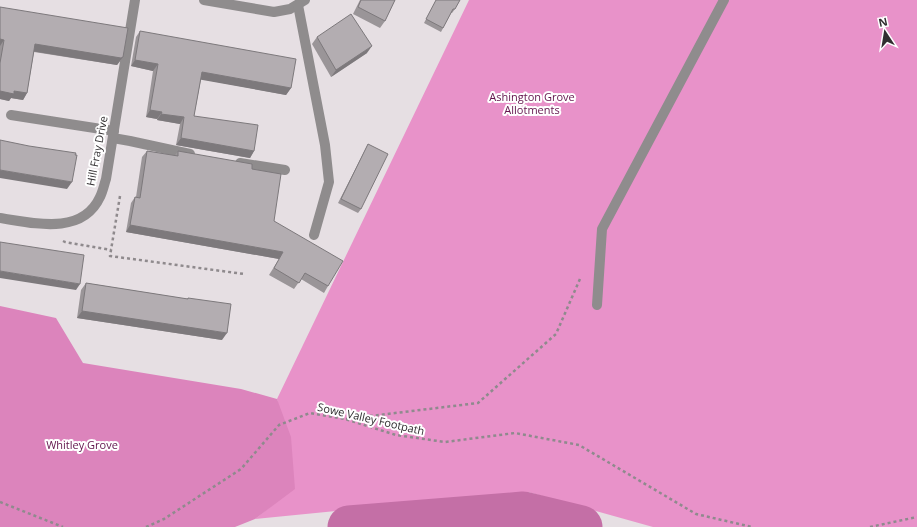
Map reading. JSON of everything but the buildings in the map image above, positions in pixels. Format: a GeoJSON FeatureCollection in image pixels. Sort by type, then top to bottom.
{"type":"FeatureCollection","features":[{"type":"Feature","properties":{"kind":"street","name":"Hill Fray Drive"},"geometry":{"type":"LineString","coordinates":[[0,218],[45,225],[61,224],[73,221],[94,207],[100,197],[106,179],[135,0]]}},
{"type":"Feature","properties":{"kind":"street"},"geometry":{"type":"LineString","coordinates":[[204,0],[274,12],[290,9],[302,2],[325,145],[329,182],[314,235]]}},
{"type":"Feature","properties":{"kind":"street"},"geometry":{"type":"LineString","coordinates":[[597,305],[602,229],[724,0]]}},
{"type":"Feature","properties":{"kind":"street"},"geometry":{"type":"LineString","coordinates":[[11,114],[114,135],[130,141],[198,156]]}},
{"type":"Feature","properties":{"kind":"street"},"geometry":{"type":"LineString","coordinates":[[227,161],[285,170]]}},
{"type":"Feature","properties":{"kind":"path"},"geometry":{"type":"LineString","coordinates":[[121,195],[110,256],[244,274]]}},
{"type":"Feature","properties":{"kind":"path"},"geometry":{"type":"LineString","coordinates":[[45,225],[65,242],[112,250]]}},
{"type":"Feature","properties":{"kind":"path"},"geometry":{"type":"LineString","coordinates":[[345,419],[478,403],[556,334],[581,278]]}},
{"type":"Feature","properties":{"kind":"path","name":"Sowe Valley Footpath"},"geometry":{"type":"LineString","coordinates":[[146,527],[164,519],[241,469],[279,425],[310,413],[345,419],[396,435],[445,442],[514,433],[579,445],[696,514],[752,527]]}},
{"type":"Feature","properties":{"kind":"path"},"geometry":{"type":"LineString","coordinates":[[0,502],[63,527]]}},
{"type":"Feature","properties":{"kind":"path"},"geometry":{"type":"LineString","coordinates":[[870,527],[917,517]]}},
{"type":"Feature","properties":{"kind":"green space","name":"Ashington Grove Allotments"},"geometry":{"type":"Polygon","coordinates":[[[469,0],[917,0],[917,527],[653,527],[528,492],[255,519],[294,488],[277,399],[469,0]]]}},
{"type":"Feature","properties":{"kind":"green space","name":"Whitley Grove"},"geometry":{"type":"Polygon","coordinates":[[[0,306],[56,318],[83,363],[241,389],[277,399],[291,437],[295,489],[255,519],[235,527],[0,527],[0,306]]]}},
{"type":"Feature","properties":{"kind":"waterway"},"geometry":{"type":"LineString","coordinates":[[349,527],[523,513],[581,527]]}}]}
